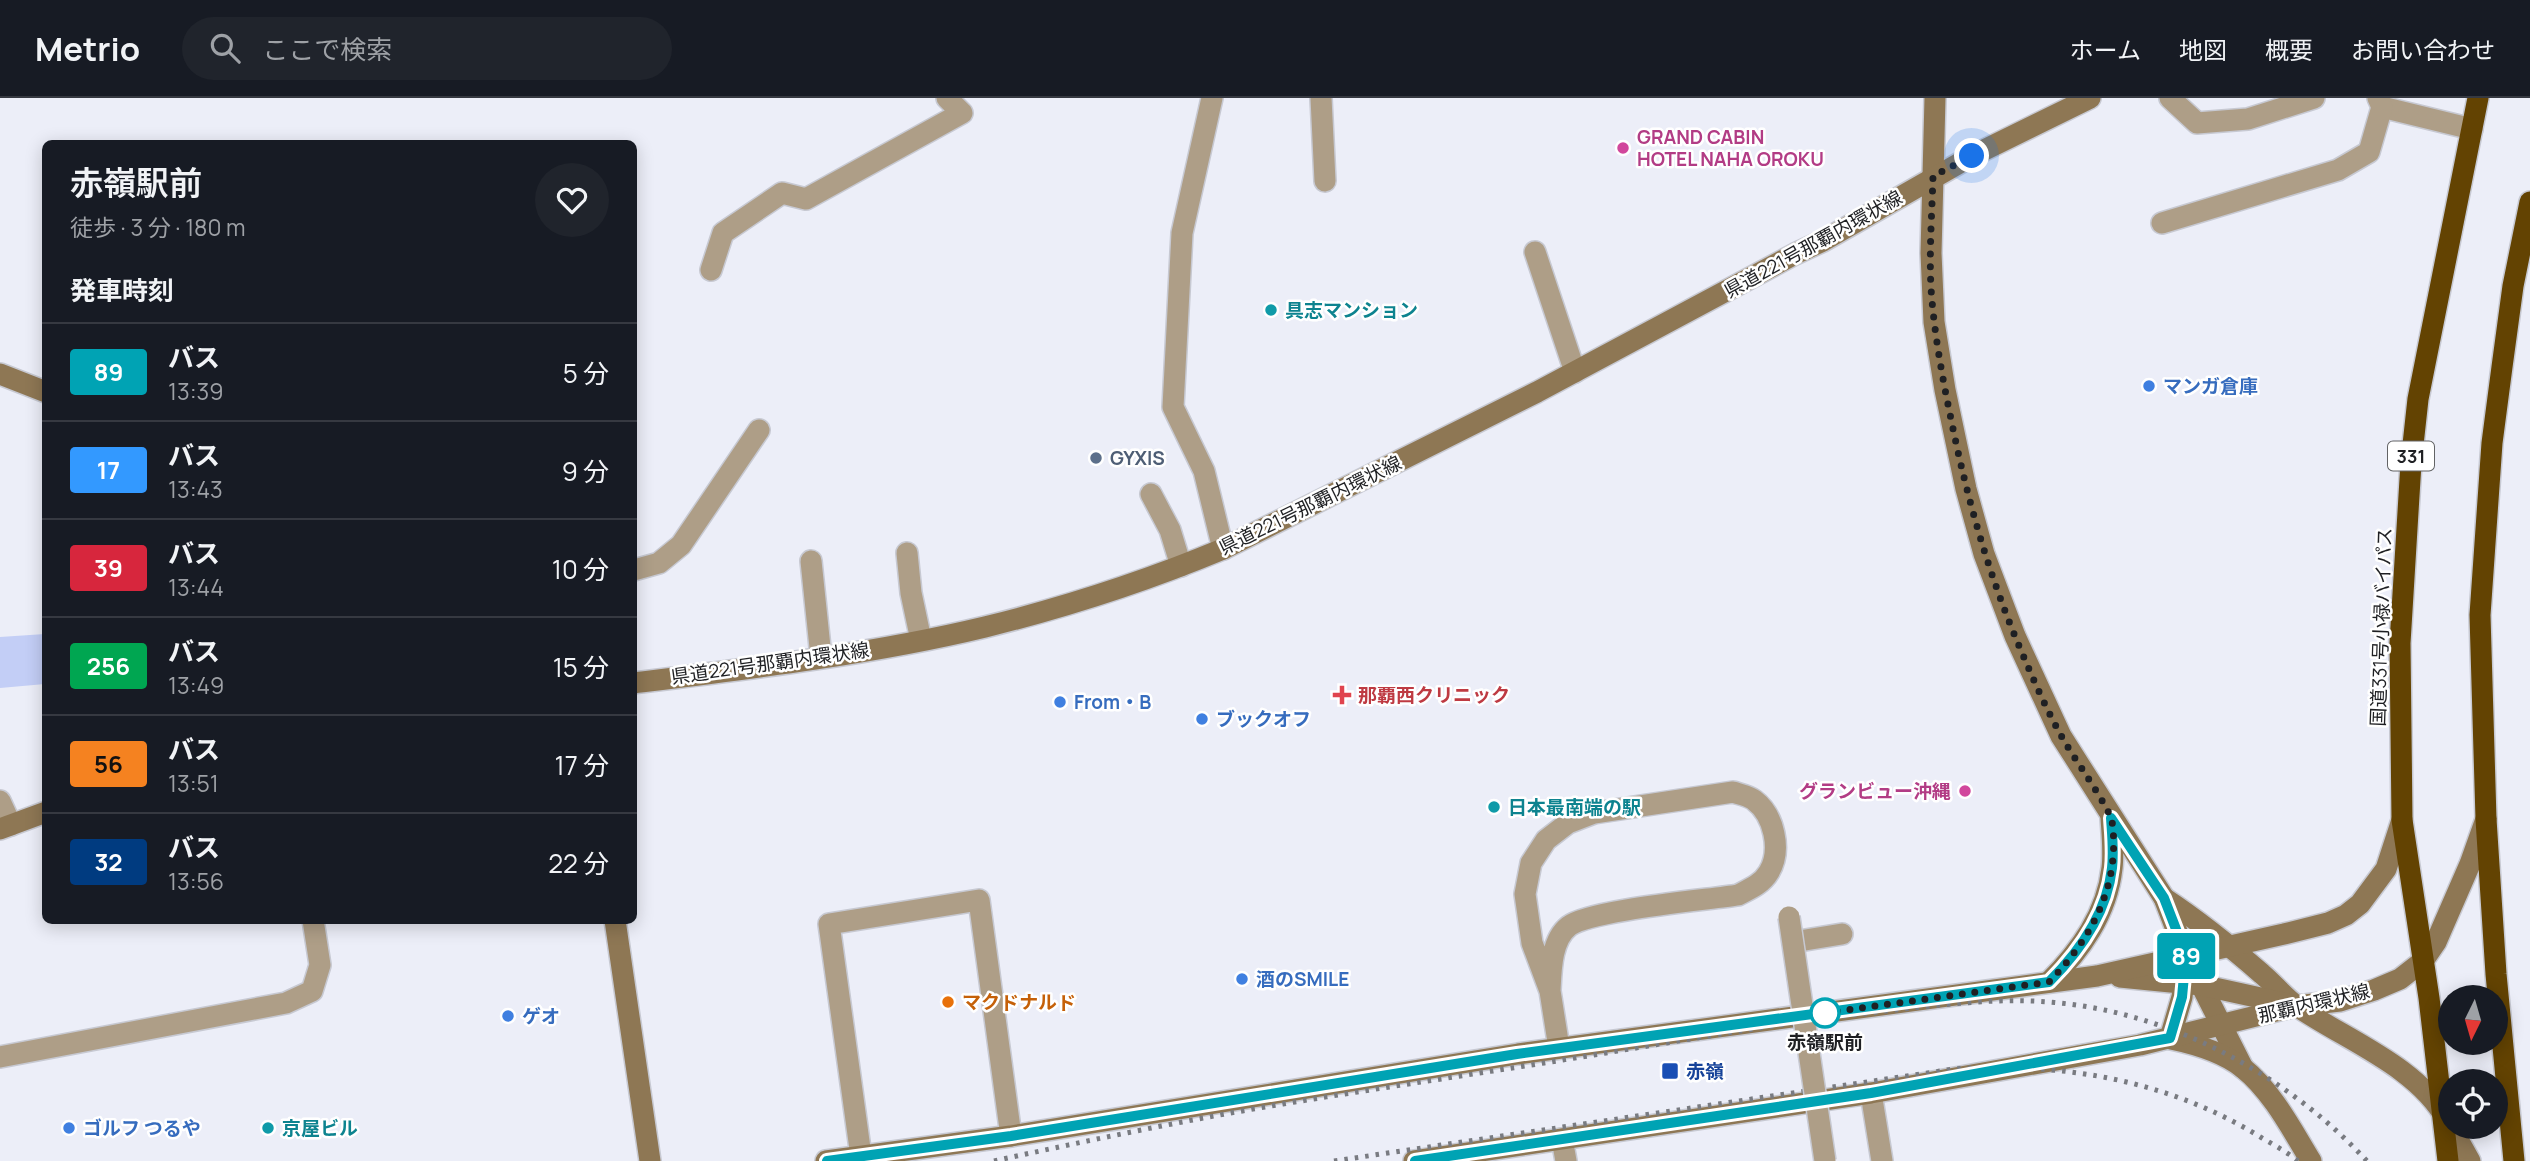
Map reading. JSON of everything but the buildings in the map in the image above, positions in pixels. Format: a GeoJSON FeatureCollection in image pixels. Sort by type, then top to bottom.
{"type":"FeatureCollection","features":[{"type":"Feature","properties":{"kind":"highway","name":"国道331号小禄バイパス"},"geometry":{"type":"LineString","coordinates":[[2439,1069],[2402,820],[2400,643],[2411,463],[2418,399],[2478,98]]}},
{"type":"Feature","properties":{"kind":"highway"},"geometry":{"type":"LineString","coordinates":[[2514,1161],[2496,975],[2486,819],[2480,615],[2498,392],[2513,286],[2530,202]]}},
{"type":"Feature","properties":{"kind":"highway","name":"国道331号小禄バイパス"},"geometry":{"type":"LineString","coordinates":[[2447,1139],[2448,1161]]}},
{"type":"Feature","properties":{"kind":"main road"},"geometry":{"type":"LineString","coordinates":[[1935,98],[1931,286],[1934,323],[1948,403],[1975,522],[1995,587],[2036,686],[2061,736],[2164,898],[2186,955],[2193,984],[2220,1025],[2243,1068],[2277,1107],[2311,1161]]}},
{"type":"Feature","properties":{"kind":"main road","name":"県道221号那覇内環状線"},"geometry":{"type":"LineString","coordinates":[[637,683],[921,640],[998,623],[1138,582],[1181,566],[1223,549],[1575,372],[1823,241],[1933,176],[2090,98]]}},
{"type":"Feature","properties":{"kind":"main road"},"geometry":{"type":"LineString","coordinates":[[0,374],[42,390]]}},
{"type":"Feature","properties":{"kind":"main road"},"geometry":{"type":"LineString","coordinates":[[6,827],[42,814]]}},
{"type":"Feature","properties":{"kind":"main road"},"geometry":{"type":"LineString","coordinates":[[2049,982],[2072,959],[2098,918],[2113,867],[2111,818]]}},
{"type":"Feature","properties":{"kind":"main road","name":"那覇内環状線"},"geometry":{"type":"LineString","coordinates":[[2170,1038],[2296,1006],[2340,1001],[2400,979],[2423,961],[2436,942],[2486,819]]}},
{"type":"Feature","properties":{"kind":"main road"},"geometry":{"type":"LineString","coordinates":[[826,1161],[1011,1136],[1559,1048],[2097,976],[2328,923],[2360,904],[2386,869],[2402,820]]}},
{"type":"Feature","properties":{"kind":"main road"},"geometry":{"type":"LineString","coordinates":[[2164,898],[2210,929],[2296,1006],[2338,1030],[2407,1076],[2438,1112]]}},
{"type":"Feature","properties":{"kind":"main road"},"geometry":{"type":"LineString","coordinates":[[616,924],[650,1161]]}},
{"type":"Feature","properties":{"kind":"main road"},"geometry":{"type":"LineString","coordinates":[[2097,976],[2193,984],[2296,1006]]}},
{"type":"Feature","properties":{"kind":"main road"},"geometry":{"type":"LineString","coordinates":[[2170,1038],[2193,984]]}},
{"type":"Feature","properties":{"kind":"main road"},"geometry":{"type":"LineString","coordinates":[[1415,1161],[1871,1093],[2170,1038],[2215,1052],[2243,1068]]}},
{"type":"Feature","properties":{"kind":"main road"},"geometry":{"type":"LineString","coordinates":[[2457,1139],[2470,1161]]}},
{"type":"Feature","properties":{"kind":"street"},"geometry":{"type":"LineString","coordinates":[[711,270],[723,233],[782,194],[806,199],[961,113],[947,98]]}},
{"type":"Feature","properties":{"kind":"street"},"geometry":{"type":"LineString","coordinates":[[1212,98],[1182,233],[1173,407],[1204,471],[1223,549]]}},
{"type":"Feature","properties":{"kind":"street"},"geometry":{"type":"LineString","coordinates":[[1321,98],[1325,181]]}},
{"type":"Feature","properties":{"kind":"street"},"geometry":{"type":"LineString","coordinates":[[2170,98],[2197,123],[2248,119],[2314,98]]}},
{"type":"Feature","properties":{"kind":"street"},"geometry":{"type":"LineString","coordinates":[[2162,223],[2337,170],[2370,152],[2380,102],[2472,129]]}},
{"type":"Feature","properties":{"kind":"street"},"geometry":{"type":"LineString","coordinates":[[1535,253],[1575,372]]}},
{"type":"Feature","properties":{"kind":"street"},"geometry":{"type":"LineString","coordinates":[[637,569],[659,563],[681,545],[759,430]]}},
{"type":"Feature","properties":{"kind":"street"},"geometry":{"type":"LineString","coordinates":[[1151,494],[1170,530],[1181,566]]}},
{"type":"Feature","properties":{"kind":"street"},"geometry":{"type":"LineString","coordinates":[[907,553],[911,593],[921,640]]}},
{"type":"Feature","properties":{"kind":"street"},"geometry":{"type":"LineString","coordinates":[[811,561],[821,657]]}},
{"type":"Feature","properties":{"kind":"street"},"geometry":{"type":"LineString","coordinates":[[1550,991],[1552,961],[1560,937],[1570,925],[1605,914],[1738,895],[1758,885],[1770,871],[1776,850],[1768,815],[1753,799],[1733,792],[1594,813],[1568,823],[1545,841],[1531,863],[1525,894],[1532,943],[1550,991],[1559,1048]]}},
{"type":"Feature","properties":{"kind":"street"},"geometry":{"type":"LineString","coordinates":[[0,802],[6,827]]}},
{"type":"Feature","properties":{"kind":"street"},"geometry":{"type":"LineString","coordinates":[[861,1156],[829,924],[979,900],[1011,1136]]}},
{"type":"Feature","properties":{"kind":"street"},"geometry":{"type":"LineString","coordinates":[[1789,918],[1825,1161]]}},
{"type":"Feature","properties":{"kind":"street"},"geometry":{"type":"LineString","coordinates":[[0,1057],[286,1003],[312,990],[320,965],[314,924]]}},
{"type":"Feature","properties":{"kind":"street"},"geometry":{"type":"LineString","coordinates":[[1793,942],[1842,934]]}},
{"type":"Feature","properties":{"kind":"street"},"geometry":{"type":"LineString","coordinates":[[1871,1093],[1882,1161]]}},
{"type":"Feature","properties":{"kind":"street"},"geometry":{"type":"LineString","coordinates":[[1870,1161],[1877,1127]]}},
{"type":"Feature","properties":{"kind":"street"},"geometry":{"type":"LineString","coordinates":[[1562,1139],[1566,1161]]}},
{"type":"Feature","properties":{"kind":"shaded area"},"geometry":{"type":"Polygon","coordinates":[[[42,634],[42,684],[0,688],[0,637],[42,634]]]}},
{"type":"Feature","properties":{"kind":"railway"},"geometry":{"type":"LineString","coordinates":[[994,1161],[1247,1110],[1725,1033],[1915,1008],[2019,1001],[2060,1003],[2103,1010],[2146,1021],[2187,1036],[2266,1077],[2336,1130],[2367,1161]]}},
{"type":"Feature","properties":{"kind":"railway"},"geometry":{"type":"LineString","coordinates":[[1334,1161],[1954,1069],[1994,1068],[2074,1072],[2152,1089],[2226,1118],[2298,1161]]}},
{"type":"Feature","properties":{"kind":"bus line","name":"89"},"geometry":{"type":"LineString","coordinates":[[827,1161],[1011,1136],[1517,1054],[2049,982],[2072,959],[2098,918],[2113,867],[2111,818],[2164,898],[2186,955],[2182,997],[2170,1038],[1871,1093],[1415,1161]]}},
{"type":"Feature","properties":{"kind":"place","name":"GRAND CABIN HOTEL NAHA OROKU"},"geometry":{"type":"Point","coordinates":[1623,148]}},
{"type":"Feature","properties":{"kind":"place","name":"具志マンション"},"geometry":{"type":"Point","coordinates":[1271,310]}},
{"type":"Feature","properties":{"kind":"place","name":"マンガ倉庫"},"geometry":{"type":"Point","coordinates":[2149,386]}},
{"type":"Feature","properties":{"kind":"place","name":"GYXIS"},"geometry":{"type":"Point","coordinates":[1096,458]}},
{"type":"Feature","properties":{"kind":"place","name":"那覇西クリニック"},"geometry":{"type":"Point","coordinates":[1342,695]}},
{"type":"Feature","properties":{"kind":"place","name":"From・B"},"geometry":{"type":"Point","coordinates":[1060,702]}},
{"type":"Feature","properties":{"kind":"place","name":"ブックオフ"},"geometry":{"type":"Point","coordinates":[1202,719]}},
{"type":"Feature","properties":{"kind":"place","name":"グランビュー沖縄"},"geometry":{"type":"Point","coordinates":[1965,791]}},
{"type":"Feature","properties":{"kind":"place","name":"日本最南端の駅"},"geometry":{"type":"Point","coordinates":[1494,807]}},
{"type":"Feature","properties":{"kind":"place","name":"酒のSMILE"},"geometry":{"type":"Point","coordinates":[1242,979]}},
{"type":"Feature","properties":{"kind":"place","name":"マクドナルド"},"geometry":{"type":"Point","coordinates":[948,1002]}},
{"type":"Feature","properties":{"kind":"place","name":"赤嶺駅前"},"geometry":{"type":"Point","coordinates":[1825,1013]}},
{"type":"Feature","properties":{"kind":"place","name":"ゲオ"},"geometry":{"type":"Point","coordinates":[508,1016]}},
{"type":"Feature","properties":{"kind":"place","name":"赤嶺"},"geometry":{"type":"Point","coordinates":[1670,1071]}},
{"type":"Feature","properties":{"kind":"place","name":"ゴルフ つるや"},"geometry":{"type":"Point","coordinates":[69,1128]}},
{"type":"Feature","properties":{"kind":"place","name":"京屋ビル"},"geometry":{"type":"Point","coordinates":[268,1128]}},
{"type":"Feature","properties":{"kind":"route"},"geometry":{"type":"LineString","coordinates":[[1825,1013],[2049,982],[2072,959],[2098,918],[2113,867],[2111,818],[2061,736],[2036,686],[1995,587],[1966,489],[1945,390],[1931,286],[1933,176],[1972,156]]}}]}
